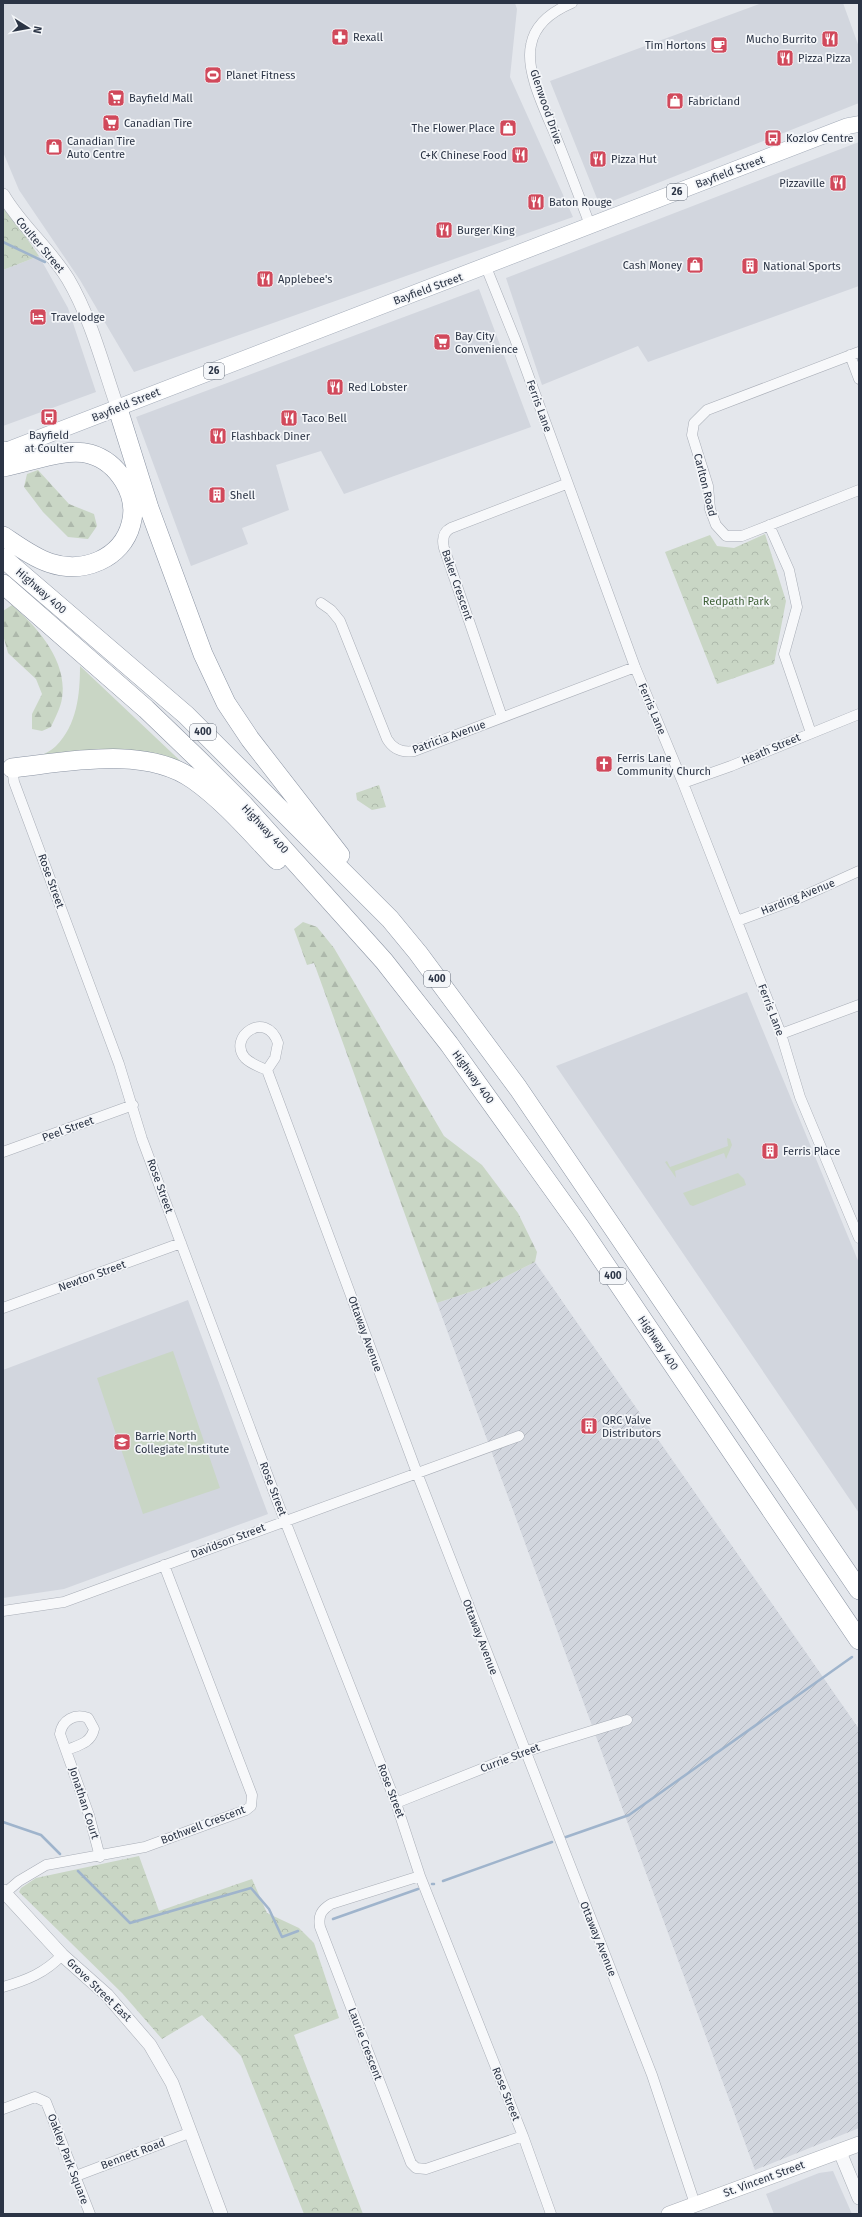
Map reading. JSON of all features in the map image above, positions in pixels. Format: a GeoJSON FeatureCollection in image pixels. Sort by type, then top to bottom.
{"type":"FeatureCollection","features":[{"type":"Feature","properties":{"kind":"highway"},"geometry":{"type":"LineString","coordinates":[[118,409],[148,508],[203,654],[226,703],[250,739],[390,919]]}},
{"type":"Feature","properties":{"kind":"highway"},"geometry":{"type":"LineString","coordinates":[[3,455],[54,456],[73,453],[89,454],[105,461],[118,472],[128,488],[132,505],[132,523],[125,538],[110,555],[83,567],[50,563],[3,536]]}},
{"type":"Feature","properties":{"kind":"highway","name":"Highway 400"},"geometry":{"type":"LineString","coordinates":[[3,558],[186,715],[390,919],[418,953],[518,1088],[859,1590]]}},
{"type":"Feature","properties":{"kind":"highway","name":"Highway 400"},"geometry":{"type":"LineString","coordinates":[[3,584],[146,709],[198,759],[244,805],[352,923],[449,1044],[498,1110],[580,1227],[859,1640]]}},
{"type":"Feature","properties":{"kind":"highway"},"geometry":{"type":"LineString","coordinates":[[8,768],[112,758],[148,761],[180,771],[193,779],[223,805],[312,895],[352,923]]}},
{"type":"Feature","properties":{"kind":"main road","name":"Bayfield Street"},"geometry":{"type":"LineString","coordinates":[[3,455],[310,332],[486,267],[857,123]]}},
{"type":"Feature","properties":{"kind":"main road","name":"St. Vincent Street"},"geometry":{"type":"LineString","coordinates":[[669,2214],[859,2144]]}},
{"type":"Feature","properties":{"kind":"street","name":"Glenwood Drive"},"geometry":{"type":"LineString","coordinates":[[572,3],[549,15],[541,24],[534,34],[530,56],[537,88],[590,226]]}},
{"type":"Feature","properties":{"kind":"street","name":"Coulter Street"},"geometry":{"type":"LineString","coordinates":[[3,195],[20,222],[47,250],[68,279],[95,341],[118,409]]}},
{"type":"Feature","properties":{"kind":"street","name":"Ferris Lane"},"geometry":{"type":"LineString","coordinates":[[486,267],[515,339],[566,484],[635,667],[683,783],[781,1034],[800,1097],[859,1238]]}},
{"type":"Feature","properties":{"kind":"street"},"geometry":{"type":"LineString","coordinates":[[854,354],[859,378]]}},
{"type":"Feature","properties":{"kind":"street","name":"Carlton Road"},"geometry":{"type":"LineString","coordinates":[[854,354],[707,410],[694,423],[692,435],[708,486],[710,509],[716,525],[726,536],[742,536],[859,490]]}},
{"type":"Feature","properties":{"kind":"street","name":"Baker Crescent"},"geometry":{"type":"LineString","coordinates":[[502,717],[444,548],[444,533],[451,528],[566,484]]}},
{"type":"Feature","properties":{"kind":"street"},"geometry":{"type":"LineString","coordinates":[[769,525],[789,570],[797,607],[784,654],[811,733]]}},
{"type":"Feature","properties":{"kind":"street","name":"Patricia Avenue"},"geometry":{"type":"LineString","coordinates":[[321,603],[331,610],[340,621],[387,739],[394,748],[401,751],[414,751],[635,667]]}},
{"type":"Feature","properties":{"kind":"street","name":"Heath Street"},"geometry":{"type":"LineString","coordinates":[[683,783],[731,766],[859,714]]}},
{"type":"Feature","properties":{"kind":"street","name":"Rose Street"},"geometry":{"type":"LineString","coordinates":[[8,768],[133,1105],[142,1139],[284,1520],[396,1803],[420,1876],[523,2136],[551,2214]]}},
{"type":"Feature","properties":{"kind":"street","name":"Harding Avenue"},"geometry":{"type":"LineString","coordinates":[[737,921],[797,899],[859,871]]}},
{"type":"Feature","properties":{"kind":"street"},"geometry":{"type":"LineString","coordinates":[[781,1034],[859,1005]]}},
{"type":"Feature","properties":{"kind":"street","name":"Ottaway Avenue"},"geometry":{"type":"LineString","coordinates":[[268,1070],[417,1473],[524,1752],[652,2075],[696,2204]]}},
{"type":"Feature","properties":{"kind":"street","name":"Peel Street"},"geometry":{"type":"LineString","coordinates":[[3,1152],[133,1105]]}},
{"type":"Feature","properties":{"kind":"street","name":"Newton Street"},"geometry":{"type":"LineString","coordinates":[[3,1308],[181,1243]]}},
{"type":"Feature","properties":{"kind":"street","name":"Davidson Street"},"geometry":{"type":"LineString","coordinates":[[3,1611],[64,1602],[284,1520],[519,1436]]}},
{"type":"Feature","properties":{"kind":"street","name":"Bothwell Crescent"},"geometry":{"type":"LineString","coordinates":[[4,1892],[46,1865],[145,1847],[246,1810],[251,1806],[252,1800],[164,1565]]}},
{"type":"Feature","properties":{"kind":"street","name":"Currie Street"},"geometry":{"type":"LineString","coordinates":[[396,1803],[524,1752],[627,1720]]}},
{"type":"Feature","properties":{"kind":"street","name":"Jonathan Court"},"geometry":{"type":"LineString","coordinates":[[67,1750],[89,1815],[100,1856]]}},
{"type":"Feature","properties":{"kind":"street","name":"Laurie Crescent"},"geometry":{"type":"LineString","coordinates":[[420,1876],[331,1904],[320,1914],[318,1920],[408,2155],[416,2168],[426,2169],[523,2136]]}},
{"type":"Feature","properties":{"kind":"street","name":"Grove Street East"},"geometry":{"type":"LineString","coordinates":[[4,1892],[62,1955],[107,1995],[150,2045],[172,2083],[189,2133],[221,2214]]}},
{"type":"Feature","properties":{"kind":"street"},"geometry":{"type":"LineString","coordinates":[[3,1987],[38,1975],[52,1966],[62,1955]]}},
{"type":"Feature","properties":{"kind":"street","name":"Oakley Park Square"},"geometry":{"type":"LineString","coordinates":[[3,2109],[35,2097],[46,2102],[90,2214]]}},
{"type":"Feature","properties":{"kind":"street","name":"Bennett Road"},"geometry":{"type":"LineString","coordinates":[[76,2176],[189,2133]]}},
{"type":"Feature","properties":{"kind":"street"},"geometry":{"type":"LineString","coordinates":[[840,2152],[859,2198]]}},
{"type":"Feature","properties":{"kind":"shaded area"},"geometry":{"type":"Polygon","coordinates":[[[3,3],[515,3],[517,9],[510,77],[573,217],[134,372],[80,280],[19,190],[3,152],[3,3]]]}},
{"type":"Feature","properties":{"kind":"shaded area"},"geometry":{"type":"Polygon","coordinates":[[[762,3],[843,3],[859,47],[859,103],[600,206],[550,81],[762,3]]]}},
{"type":"Feature","properties":{"kind":"shaded area"},"geometry":{"type":"Polygon","coordinates":[[[859,142],[859,286],[648,362],[638,346],[542,385],[506,278],[859,142]]]}},
{"type":"Feature","properties":{"kind":"shaded area"},"geometry":{"type":"Polygon","coordinates":[[[39,256],[68,308],[96,392],[3,426],[3,270],[39,256]]]}},
{"type":"Feature","properties":{"kind":"shaded area"},"geometry":{"type":"Polygon","coordinates":[[[479,289],[531,427],[344,494],[321,451],[276,465],[289,510],[242,528],[248,544],[191,566],[136,417],[479,289]]]}},
{"type":"Feature","properties":{"kind":"shaded area"},"geometry":{"type":"Polygon","coordinates":[[[747,992],[859,1263],[859,1513],[556,1066],[747,992]]]}},
{"type":"Feature","properties":{"kind":"shaded area"},"geometry":{"type":"Polygon","coordinates":[[[535,1262],[859,1729],[859,2128],[755,2170],[437,1303],[485,1287],[535,1262]]]}},
{"type":"Feature","properties":{"kind":"shaded area","name":"Barrie North Collegiate Institute"},"geometry":{"type":"Polygon","coordinates":[[[188,1300],[268,1514],[64,1589],[3,1598],[3,1370],[188,1300]]]}},
{"type":"Feature","properties":{"kind":"shaded area"},"geometry":{"type":"Polygon","coordinates":[[[833,2171],[852,2214],[774,2214],[766,2194],[819,2173],[833,2171]]]}},
{"type":"Feature","properties":{"kind":"green space"},"geometry":{"type":"Polygon","coordinates":[[[3,204],[39,256],[3,270],[3,204]]]}},
{"type":"Feature","properties":{"kind":"green space"},"geometry":{"type":"Polygon","coordinates":[[[38,470],[69,504],[94,514],[97,526],[88,539],[68,537],[43,512],[24,487],[27,474],[38,470]]]}},
{"type":"Feature","properties":{"kind":"green space","name":"Redpath Park"},"geometry":{"type":"Polygon","coordinates":[[[765,534],[786,601],[774,664],[717,684],[665,552],[710,535],[717,546],[734,548],[765,534]]]}},
{"type":"Feature","properties":{"kind":"green space"},"geometry":{"type":"Polygon","coordinates":[[[12,605],[22,614],[49,646],[60,671],[63,684],[62,698],[58,712],[51,727],[42,731],[32,729],[32,714],[42,694],[36,679],[8,653],[3,635],[3,611],[12,605]]]}},
{"type":"Feature","properties":{"kind":"green space"},"geometry":{"type":"Polygon","coordinates":[[[80,666],[190,770],[38,758],[56,746],[69,729],[78,699],[80,666]]]}},
{"type":"Feature","properties":{"kind":"green space"},"geometry":{"type":"Polygon","coordinates":[[[379,785],[386,807],[372,810],[357,800],[356,793],[379,785]]]}},
{"type":"Feature","properties":{"kind":"green space"},"geometry":{"type":"Polygon","coordinates":[[[303,922],[317,927],[334,948],[444,1136],[482,1165],[518,1213],[537,1252],[535,1262],[485,1287],[437,1303],[314,963],[307,965],[294,929],[303,922]]]}},
{"type":"Feature","properties":{"kind":"green space"},"geometry":{"type":"Polygon","coordinates":[[[727,1138],[730,1139],[732,1145],[726,1159],[724,1153],[675,1171],[676,1178],[665,1162],[667,1161],[670,1167],[728,1146],[727,1138]]]}},
{"type":"Feature","properties":{"kind":"green space"},"geometry":{"type":"Polygon","coordinates":[[[738,1173],[744,1179],[746,1185],[693,1206],[690,1205],[683,1193],[738,1173]]]}},
{"type":"Feature","properties":{"kind":"green space"},"geometry":{"type":"Polygon","coordinates":[[[173,1351],[220,1488],[143,1514],[97,1378],[173,1351]]]}},
{"type":"Feature","properties":{"kind":"green space"},"geometry":{"type":"Polygon","coordinates":[[[139,1856],[159,1911],[252,1879],[267,1913],[299,1928],[314,1943],[339,2018],[294,2035],[363,2214],[304,2214],[241,2056],[202,2015],[162,2039],[122,1993],[19,1892],[21,1888],[36,1878],[139,1856]]]}},
{"type":"Feature","properties":{"kind":"waterway"},"geometry":{"type":"LineString","coordinates":[[3,242],[45,262]]}},
{"type":"Feature","properties":{"kind":"waterway"},"geometry":{"type":"LineString","coordinates":[[566,1837],[629,1815],[852,1657]]}},
{"type":"Feature","properties":{"kind":"waterway"},"geometry":{"type":"LineString","coordinates":[[3,1822],[41,1835],[60,1854]]}},
{"type":"Feature","properties":{"kind":"waterway"},"geometry":{"type":"LineString","coordinates":[[443,1881],[552,1842]]}},
{"type":"Feature","properties":{"kind":"waterway"},"geometry":{"type":"LineString","coordinates":[[78,1871],[130,1923],[251,1888],[269,1909],[282,1937],[298,1931]]}},
{"type":"Feature","properties":{"kind":"waterway"},"geometry":{"type":"LineString","coordinates":[[333,1919],[418,1889]]}},
{"type":"Feature","properties":{"kind":"place","name":"Rexall"},"geometry":{"type":"Point","coordinates":[340,37]}},
{"type":"Feature","properties":{"kind":"place","name":"Mucho Burrito"},"geometry":{"type":"Point","coordinates":[830,39]}},
{"type":"Feature","properties":{"kind":"place","name":"Tim Hortons"},"geometry":{"type":"Point","coordinates":[719,45]}},
{"type":"Feature","properties":{"kind":"place","name":"Pizza Pizza"},"geometry":{"type":"Point","coordinates":[785,58]}},
{"type":"Feature","properties":{"kind":"place","name":"Planet Fitness"},"geometry":{"type":"Point","coordinates":[213,75]}},
{"type":"Feature","properties":{"kind":"place","name":"Bayfield Mall"},"geometry":{"type":"Point","coordinates":[116,98]}},
{"type":"Feature","properties":{"kind":"place","name":"Fabricland"},"geometry":{"type":"Point","coordinates":[675,101]}},
{"type":"Feature","properties":{"kind":"place","name":"Canadian Tire"},"geometry":{"type":"Point","coordinates":[111,123]}},
{"type":"Feature","properties":{"kind":"place","name":"The Flower Place"},"geometry":{"type":"Point","coordinates":[508,128]}},
{"type":"Feature","properties":{"kind":"place","name":"Kozlov Centre"},"geometry":{"type":"Point","coordinates":[773,138]}},
{"type":"Feature","properties":{"kind":"place","name":"Canadian Tire Auto Centre"},"geometry":{"type":"Point","coordinates":[54,147]}},
{"type":"Feature","properties":{"kind":"place","name":"C+K Chinese Food"},"geometry":{"type":"Point","coordinates":[520,155]}},
{"type":"Feature","properties":{"kind":"place","name":"Pizza Hut"},"geometry":{"type":"Point","coordinates":[598,159]}},
{"type":"Feature","properties":{"kind":"place","name":"Pizzaville"},"geometry":{"type":"Point","coordinates":[838,183]}},
{"type":"Feature","properties":{"kind":"place","name":"Baton Rouge"},"geometry":{"type":"Point","coordinates":[536,202]}},
{"type":"Feature","properties":{"kind":"place","name":"Burger King"},"geometry":{"type":"Point","coordinates":[444,230]}},
{"type":"Feature","properties":{"kind":"place","name":"Cash Money"},"geometry":{"type":"Point","coordinates":[695,265]}},
{"type":"Feature","properties":{"kind":"place","name":"National Sports"},"geometry":{"type":"Point","coordinates":[750,266]}},
{"type":"Feature","properties":{"kind":"place","name":"Applebee's"},"geometry":{"type":"Point","coordinates":[265,279]}},
{"type":"Feature","properties":{"kind":"place","name":"Travelodge"},"geometry":{"type":"Point","coordinates":[38,317]}},
{"type":"Feature","properties":{"kind":"place","name":"Bay City Convenience"},"geometry":{"type":"Point","coordinates":[442,342]}},
{"type":"Feature","properties":{"kind":"place","name":"Red Lobster"},"geometry":{"type":"Point","coordinates":[335,387]}},
{"type":"Feature","properties":{"kind":"place","name":"Bayfield at Coulter"},"geometry":{"type":"Point","coordinates":[49,417]}},
{"type":"Feature","properties":{"kind":"place","name":"Taco Bell"},"geometry":{"type":"Point","coordinates":[289,418]}},
{"type":"Feature","properties":{"kind":"place","name":"Flashback Diner"},"geometry":{"type":"Point","coordinates":[218,436]}},
{"type":"Feature","properties":{"kind":"place","name":"Shell"},"geometry":{"type":"Point","coordinates":[217,495]}},
{"type":"Feature","properties":{"kind":"place","name":"Ferris Lane Community Church"},"geometry":{"type":"Point","coordinates":[604,764]}},
{"type":"Feature","properties":{"kind":"place","name":"Ferris Place"},"geometry":{"type":"Point","coordinates":[770,1151]}},
{"type":"Feature","properties":{"kind":"place","name":"QRC Valve Distributors"},"geometry":{"type":"Point","coordinates":[589,1426]}},
{"type":"Feature","properties":{"kind":"place","name":"Barrie North Collegiate Institute"},"geometry":{"type":"Point","coordinates":[122,1442]}}]}
